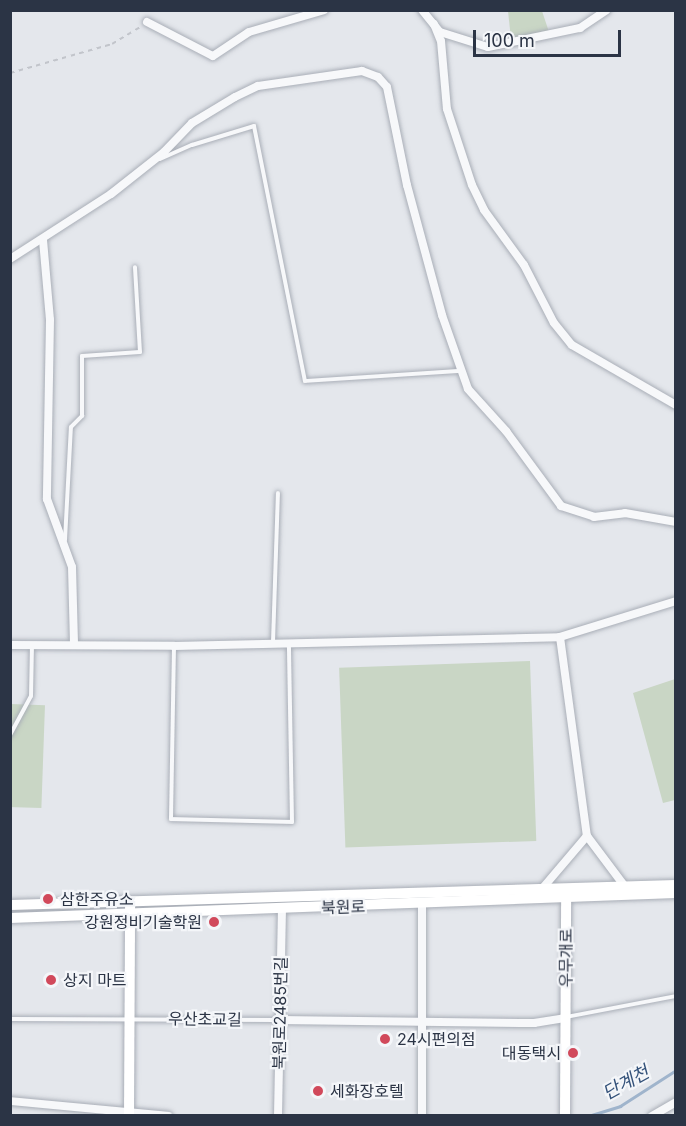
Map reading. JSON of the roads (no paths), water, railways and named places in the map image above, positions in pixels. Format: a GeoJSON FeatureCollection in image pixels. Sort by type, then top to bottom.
{"type":"FeatureCollection","features":[{"type":"Feature","properties":{"kind":"street"},"geometry":{"type":"LineString","coordinates":[[147,22],[213,56],[249,32],[324,10]]}},
{"type":"Feature","properties":{"kind":"street"},"geometry":{"type":"LineString","coordinates":[[422,10],[440,32],[488,47],[580,28],[607,10]]}},
{"type":"Feature","properties":{"kind":"street"},"geometry":{"type":"LineString","coordinates":[[434,24],[441,41],[447,109],[465,155],[472,184],[484,210],[524,265],[554,322],[572,345],[675,405]]}},
{"type":"Feature","properties":{"kind":"street"},"geometry":{"type":"LineString","coordinates":[[10,259],[44,240],[148,165],[192,123],[258,86],[336,72],[362,70],[378,77],[387,87],[393,105],[407,185],[460,371],[468,389],[506,431],[561,506],[594,517],[626,513],[675,522]]}},
{"type":"Feature","properties":{"kind":"street"},"geometry":{"type":"LineString","coordinates":[[44,240],[50,320],[47,499],[72,567],[74,645]]}},
{"type":"Feature","properties":{"kind":"street"},"geometry":{"type":"LineString","coordinates":[[10,645],[174,646],[560,637],[675,601]]}},
{"type":"Feature","properties":{"kind":"street"},"geometry":{"type":"LineString","coordinates":[[560,637],[586,836],[626,888]]}},
{"type":"Feature","properties":{"kind":"street"},"geometry":{"type":"LineString","coordinates":[[541,890],[586,836]]}},
{"type":"Feature","properties":{"kind":"street","name":"북원로"},"geometry":{"type":"LineString","coordinates":[[10,918],[130,912],[282,910],[422,904],[675,885]]}},
{"type":"Feature","properties":{"kind":"street","name":"북원로"},"geometry":{"type":"LineString","coordinates":[[10,905],[541,890],[566,894],[675,893]]}},
{"type":"Feature","properties":{"kind":"street","name":"우무개로"},"geometry":{"type":"LineString","coordinates":[[565,1116],[566,894]]}},
{"type":"Feature","properties":{"kind":"street"},"geometry":{"type":"LineString","coordinates":[[129,1115],[130,900]]}},
{"type":"Feature","properties":{"kind":"street"},"geometry":{"type":"LineString","coordinates":[[422,904],[422,1116]]}},
{"type":"Feature","properties":{"kind":"street","name":"북원로2485번길"},"geometry":{"type":"LineString","coordinates":[[278,1116],[282,910]]}},
{"type":"Feature","properties":{"kind":"street"},"geometry":{"type":"LineString","coordinates":[[279,1020],[534,1023],[566,1018]]}},
{"type":"Feature","properties":{"kind":"street"},"geometry":{"type":"LineString","coordinates":[[10,1101],[129,1115],[168,1116]]}},
{"type":"Feature","properties":{"kind":"street"},"geometry":{"type":"LineString","coordinates":[[652,1116],[675,1102]]}},
{"type":"Feature","properties":{"kind":"lane"},"geometry":{"type":"LineString","coordinates":[[148,165],[192,145],[254,126],[305,381],[460,371]]}},
{"type":"Feature","properties":{"kind":"lane"},"geometry":{"type":"LineString","coordinates":[[64,547],[71,427],[82,416],[82,356],[140,352],[135,267]]}},
{"type":"Feature","properties":{"kind":"lane"},"geometry":{"type":"LineString","coordinates":[[273,643],[278,493]]}},
{"type":"Feature","properties":{"kind":"lane"},"geometry":{"type":"LineString","coordinates":[[174,646],[171,819],[292,822],[289,642]]}},
{"type":"Feature","properties":{"kind":"lane"},"geometry":{"type":"LineString","coordinates":[[10,735],[31,696],[32,645]]}},
{"type":"Feature","properties":{"kind":"lane"},"geometry":{"type":"LineString","coordinates":[[566,1018],[675,996]]}},
{"type":"Feature","properties":{"kind":"lane","name":"우산초교길"},"geometry":{"type":"LineString","coordinates":[[10,1019],[279,1020]]}},
{"type":"Feature","properties":{"kind":"waterway","name":"단계천"},"geometry":{"type":"LineString","coordinates":[[588,1116],[620,1106],[676,1070]]}},
{"type":"Feature","properties":{"kind":"place","name":"삼한주유소"},"geometry":{"type":"Point","coordinates":[48,899]}},
{"type":"Feature","properties":{"kind":"place","name":"강원정비기술학원"},"geometry":{"type":"Point","coordinates":[214,922]}},
{"type":"Feature","properties":{"kind":"place","name":"상지 마트"},"geometry":{"type":"Point","coordinates":[51,980]}},
{"type":"Feature","properties":{"kind":"place","name":"24시편의점"},"geometry":{"type":"Point","coordinates":[385,1039]}},
{"type":"Feature","properties":{"kind":"place","name":"대동택시"},"geometry":{"type":"Point","coordinates":[573,1053]}},
{"type":"Feature","properties":{"kind":"place","name":"세화장호텔"},"geometry":{"type":"Point","coordinates":[318,1091]}}]}
